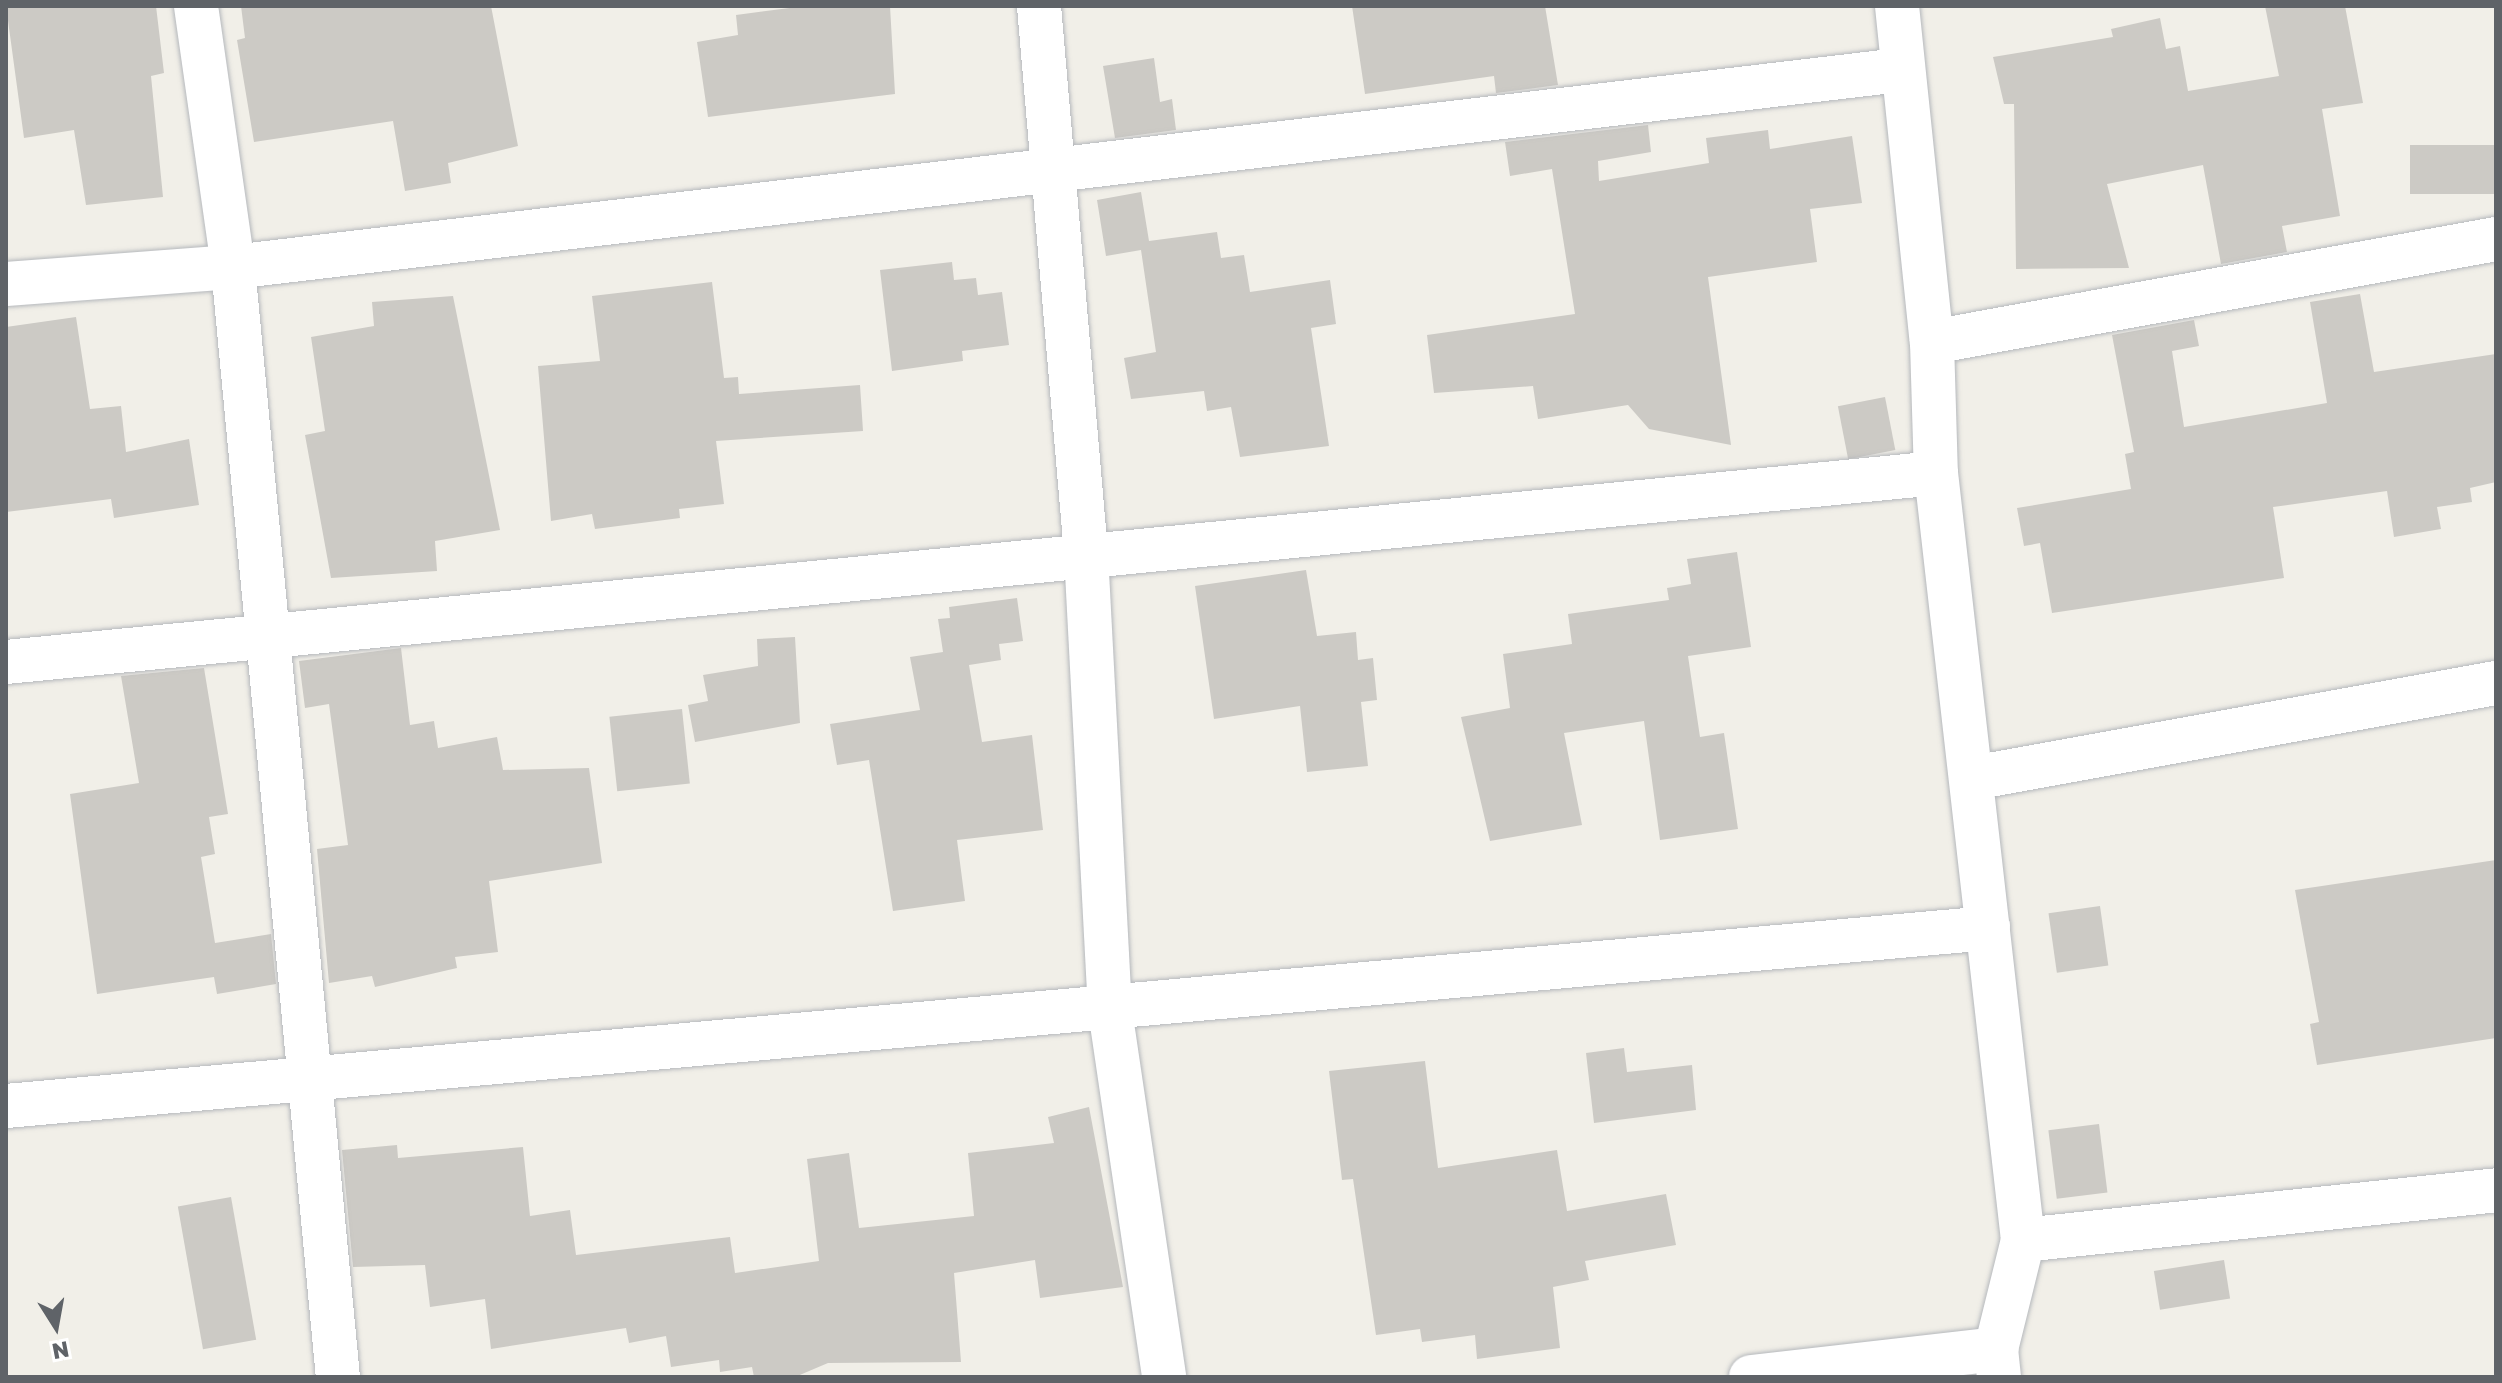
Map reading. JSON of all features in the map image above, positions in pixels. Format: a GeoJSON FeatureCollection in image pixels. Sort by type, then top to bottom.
{"type":"FeatureCollection","features":[{"type":"Feature","properties":{"kind":"street"},"geometry":{"type":"LineString","coordinates":[[196,6],[233,267],[306,1078],[338,1377]]}},
{"type":"Feature","properties":{"kind":"street"},"geometry":{"type":"LineString","coordinates":[[1039,6],[1086,553],[1110,1010],[1164,1377]]}},
{"type":"Feature","properties":{"kind":"street"},"geometry":{"type":"LineString","coordinates":[[1751,1377],[1997,1363],[2023,1240],[1936,473],[1932,342],[1901,70],[1897,6]]}},
{"type":"Feature","properties":{"kind":"street"},"geometry":{"type":"LineString","coordinates":[[6,284],[233,267],[1901,70]]}},
{"type":"Feature","properties":{"kind":"street"},"geometry":{"type":"LineString","coordinates":[[1932,342],[2496,239]]}},
{"type":"Feature","properties":{"kind":"street"},"geometry":{"type":"LineString","coordinates":[[6,662],[265,631],[1936,473]]}},
{"type":"Feature","properties":{"kind":"street"},"geometry":{"type":"LineString","coordinates":[[1973,778],[2496,683]]}},
{"type":"Feature","properties":{"kind":"street"},"geometry":{"type":"LineString","coordinates":[[6,1106],[1110,1010],[1988,928]]}},
{"type":"Feature","properties":{"kind":"street"},"geometry":{"type":"LineString","coordinates":[[2023,1240],[2496,1190]]}},
{"type":"Feature","properties":{"kind":"building"},"geometry":{"type":"Polygon","coordinates":[[[6,6],[156,6],[164,73],[151,76],[163,197],[86,205],[74,130],[24,138],[6,6]]]}},
{"type":"Feature","properties":{"kind":"building"},"geometry":{"type":"Polygon","coordinates":[[[241,6],[491,6],[518,146],[448,163],[451,183],[405,191],[393,121],[254,142],[237,40],[245,38],[241,6]]]}},
{"type":"Feature","properties":{"kind":"building"},"geometry":{"type":"Polygon","coordinates":[[[805,6],[890,6],[895,94],[708,117],[697,42],[738,35],[736,15],[805,6]]]}},
{"type":"Feature","properties":{"kind":"building"},"geometry":{"type":"Polygon","coordinates":[[[1352,6],[1545,6],[1558,85],[1496,93],[1494,76],[1365,94],[1352,6]]]}},
{"type":"Feature","properties":{"kind":"building"},"geometry":{"type":"Polygon","coordinates":[[[2265,6],[2345,6],[2363,103],[2322,109],[2340,216],[2282,226],[2287,252],[2221,264],[2203,165],[2107,184],[2129,268],[2016,269],[2014,104],[2004,104],[1993,57],[2113,37],[2111,29],[2160,18],[2166,49],[2180,46],[2188,91],[2279,76],[2265,6]]]}},
{"type":"Feature","properties":{"kind":"building"},"geometry":{"type":"Polygon","coordinates":[[[1154,58],[1160,102],[1172,99],[1176,130],[1115,138],[1103,66],[1154,58]]]}},
{"type":"Feature","properties":{"kind":"building"},"geometry":{"type":"Polygon","coordinates":[[[1648,125],[1651,152],[1598,161],[1599,181],[1709,163],[1706,138],[1768,130],[1770,149],[1852,136],[1862,203],[1810,209],[1817,262],[1708,277],[1731,445],[1649,429],[1628,405],[1538,419],[1533,386],[1434,393],[1427,335],[1575,314],[1552,169],[1510,176],[1505,142],[1648,125]]]}},
{"type":"Feature","properties":{"kind":"building"},"geometry":{"type":"Polygon","coordinates":[[[2410,145],[2496,145],[2496,194],[2410,194],[2410,145]]]}},
{"type":"Feature","properties":{"kind":"building"},"geometry":{"type":"Polygon","coordinates":[[[1141,192],[1149,241],[1217,232],[1221,258],[1244,255],[1250,292],[1330,280],[1336,324],[1311,328],[1329,446],[1240,457],[1231,407],[1207,411],[1204,391],[1131,399],[1124,358],[1156,352],[1141,250],[1106,256],[1097,200],[1141,192]]]}},
{"type":"Feature","properties":{"kind":"building"},"geometry":{"type":"Polygon","coordinates":[[[952,262],[954,280],[976,278],[978,295],[1002,292],[1009,345],[962,351],[963,361],[892,371],[880,270],[952,262]]]}},
{"type":"Feature","properties":{"kind":"building"},"geometry":{"type":"Polygon","coordinates":[[[712,282],[724,378],[738,377],[739,394],[860,385],[863,431],[716,441],[724,504],[679,509],[680,518],[595,529],[592,514],[551,521],[538,366],[600,361],[592,296],[712,282]]]}},
{"type":"Feature","properties":{"kind":"building"},"geometry":{"type":"Polygon","coordinates":[[[2360,294],[2374,372],[2496,354],[2496,482],[2470,488],[2472,502],[2437,507],[2441,529],[2394,537],[2387,491],[2273,507],[2284,578],[2052,613],[2040,543],[2024,546],[2017,508],[2131,489],[2125,454],[2134,452],[2112,335],[2194,320],[2199,346],[2172,351],[2184,427],[2327,403],[2310,302],[2360,294]]]}},
{"type":"Feature","properties":{"kind":"building"},"geometry":{"type":"Polygon","coordinates":[[[453,296],[500,530],[435,541],[437,571],[331,578],[305,435],[325,431],[311,337],[374,326],[372,302],[453,296]]]}},
{"type":"Feature","properties":{"kind":"building"},"geometry":{"type":"Polygon","coordinates":[[[76,317],[90,409],[121,406],[126,452],[189,439],[199,505],[114,518],[111,499],[6,512],[6,327],[76,317]]]}},
{"type":"Feature","properties":{"kind":"building"},"geometry":{"type":"Polygon","coordinates":[[[1885,397],[1895,450],[1848,459],[1838,406],[1885,397]]]}},
{"type":"Feature","properties":{"kind":"building"},"geometry":{"type":"Polygon","coordinates":[[[1737,552],[1751,647],[1688,656],[1700,737],[1724,733],[1738,829],[1660,840],[1644,721],[1564,733],[1582,825],[1490,841],[1461,717],[1510,708],[1503,654],[1572,644],[1568,614],[1669,600],[1667,588],[1691,584],[1687,559],[1737,552]]]}},
{"type":"Feature","properties":{"kind":"building"},"geometry":{"type":"Polygon","coordinates":[[[1306,570],[1317,636],[1356,632],[1358,660],[1373,658],[1377,700],[1361,702],[1368,766],[1307,772],[1300,706],[1214,719],[1195,586],[1306,570]]]}},
{"type":"Feature","properties":{"kind":"building"},"geometry":{"type":"Polygon","coordinates":[[[1017,598],[1023,641],[999,644],[1001,660],[969,665],[982,742],[1032,735],[1043,830],[957,840],[965,901],[893,911],[869,760],[837,765],[830,724],[920,710],[910,657],[943,652],[938,619],[950,618],[949,607],[1017,598]]]}},
{"type":"Feature","properties":{"kind":"building"},"geometry":{"type":"Polygon","coordinates":[[[795,637],[800,723],[695,742],[688,705],[708,701],[703,675],[758,666],[757,639],[795,637]]]}},
{"type":"Feature","properties":{"kind":"building"},"geometry":{"type":"Polygon","coordinates":[[[401,648],[410,725],[434,721],[438,748],[497,737],[503,770],[589,768],[602,863],[489,881],[498,952],[455,957],[457,968],[375,987],[372,976],[329,983],[317,849],[348,845],[329,704],[305,708],[299,661],[401,648]]]}},
{"type":"Feature","properties":{"kind":"building"},"geometry":{"type":"Polygon","coordinates":[[[204,668],[228,814],[209,817],[215,854],[201,857],[215,943],[271,934],[276,984],[217,994],[214,977],[97,994],[70,794],[139,783],[121,676],[204,668]]]}},
{"type":"Feature","properties":{"kind":"building"},"geometry":{"type":"Polygon","coordinates":[[[682,709],[690,784],[617,791],[609,717],[682,709]]]}},
{"type":"Feature","properties":{"kind":"building"},"geometry":{"type":"Polygon","coordinates":[[[2496,860],[2496,1038],[2317,1065],[2310,1024],[2319,1022],[2295,890],[2496,860]]]}},
{"type":"Feature","properties":{"kind":"building"},"geometry":{"type":"Polygon","coordinates":[[[2100,906],[2108,965],[2057,973],[2049,913],[2100,906]]]}},
{"type":"Feature","properties":{"kind":"building"},"geometry":{"type":"Polygon","coordinates":[[[1624,1048],[1627,1072],[1692,1065],[1696,1110],[1594,1123],[1586,1053],[1624,1048]]]}},
{"type":"Feature","properties":{"kind":"building"},"geometry":{"type":"Polygon","coordinates":[[[1425,1061],[1438,1168],[1557,1150],[1567,1211],[1666,1194],[1676,1245],[1585,1261],[1589,1280],[1553,1287],[1560,1348],[1477,1359],[1475,1335],[1422,1342],[1420,1329],[1376,1335],[1353,1179],[1342,1180],[1329,1071],[1425,1061]]]}},
{"type":"Feature","properties":{"kind":"building"},"geometry":{"type":"Polygon","coordinates":[[[1089,1107],[1123,1287],[1040,1298],[1035,1260],[954,1273],[961,1362],[828,1363],[795,1377],[754,1377],[752,1367],[720,1372],[719,1360],[671,1367],[666,1336],[629,1343],[626,1328],[491,1349],[485,1299],[430,1307],[425,1265],[353,1267],[342,1150],[397,1145],[398,1158],[523,1147],[530,1216],[570,1210],[576,1255],[730,1237],[735,1273],[819,1261],[807,1159],[849,1153],[859,1228],[974,1216],[968,1153],[1054,1143],[1048,1117],[1089,1107]]]}},
{"type":"Feature","properties":{"kind":"building"},"geometry":{"type":"Polygon","coordinates":[[[2099,1124],[2107,1192],[2057,1199],[2048,1130],[2099,1124]]]}},
{"type":"Feature","properties":{"kind":"building"},"geometry":{"type":"Polygon","coordinates":[[[231,1197],[256,1340],[203,1349],[178,1206],[231,1197]]]}},
{"type":"Feature","properties":{"kind":"building"},"geometry":{"type":"Polygon","coordinates":[[[2224,1260],[2230,1299],[2160,1310],[2154,1271],[2224,1260]]]}}]}
